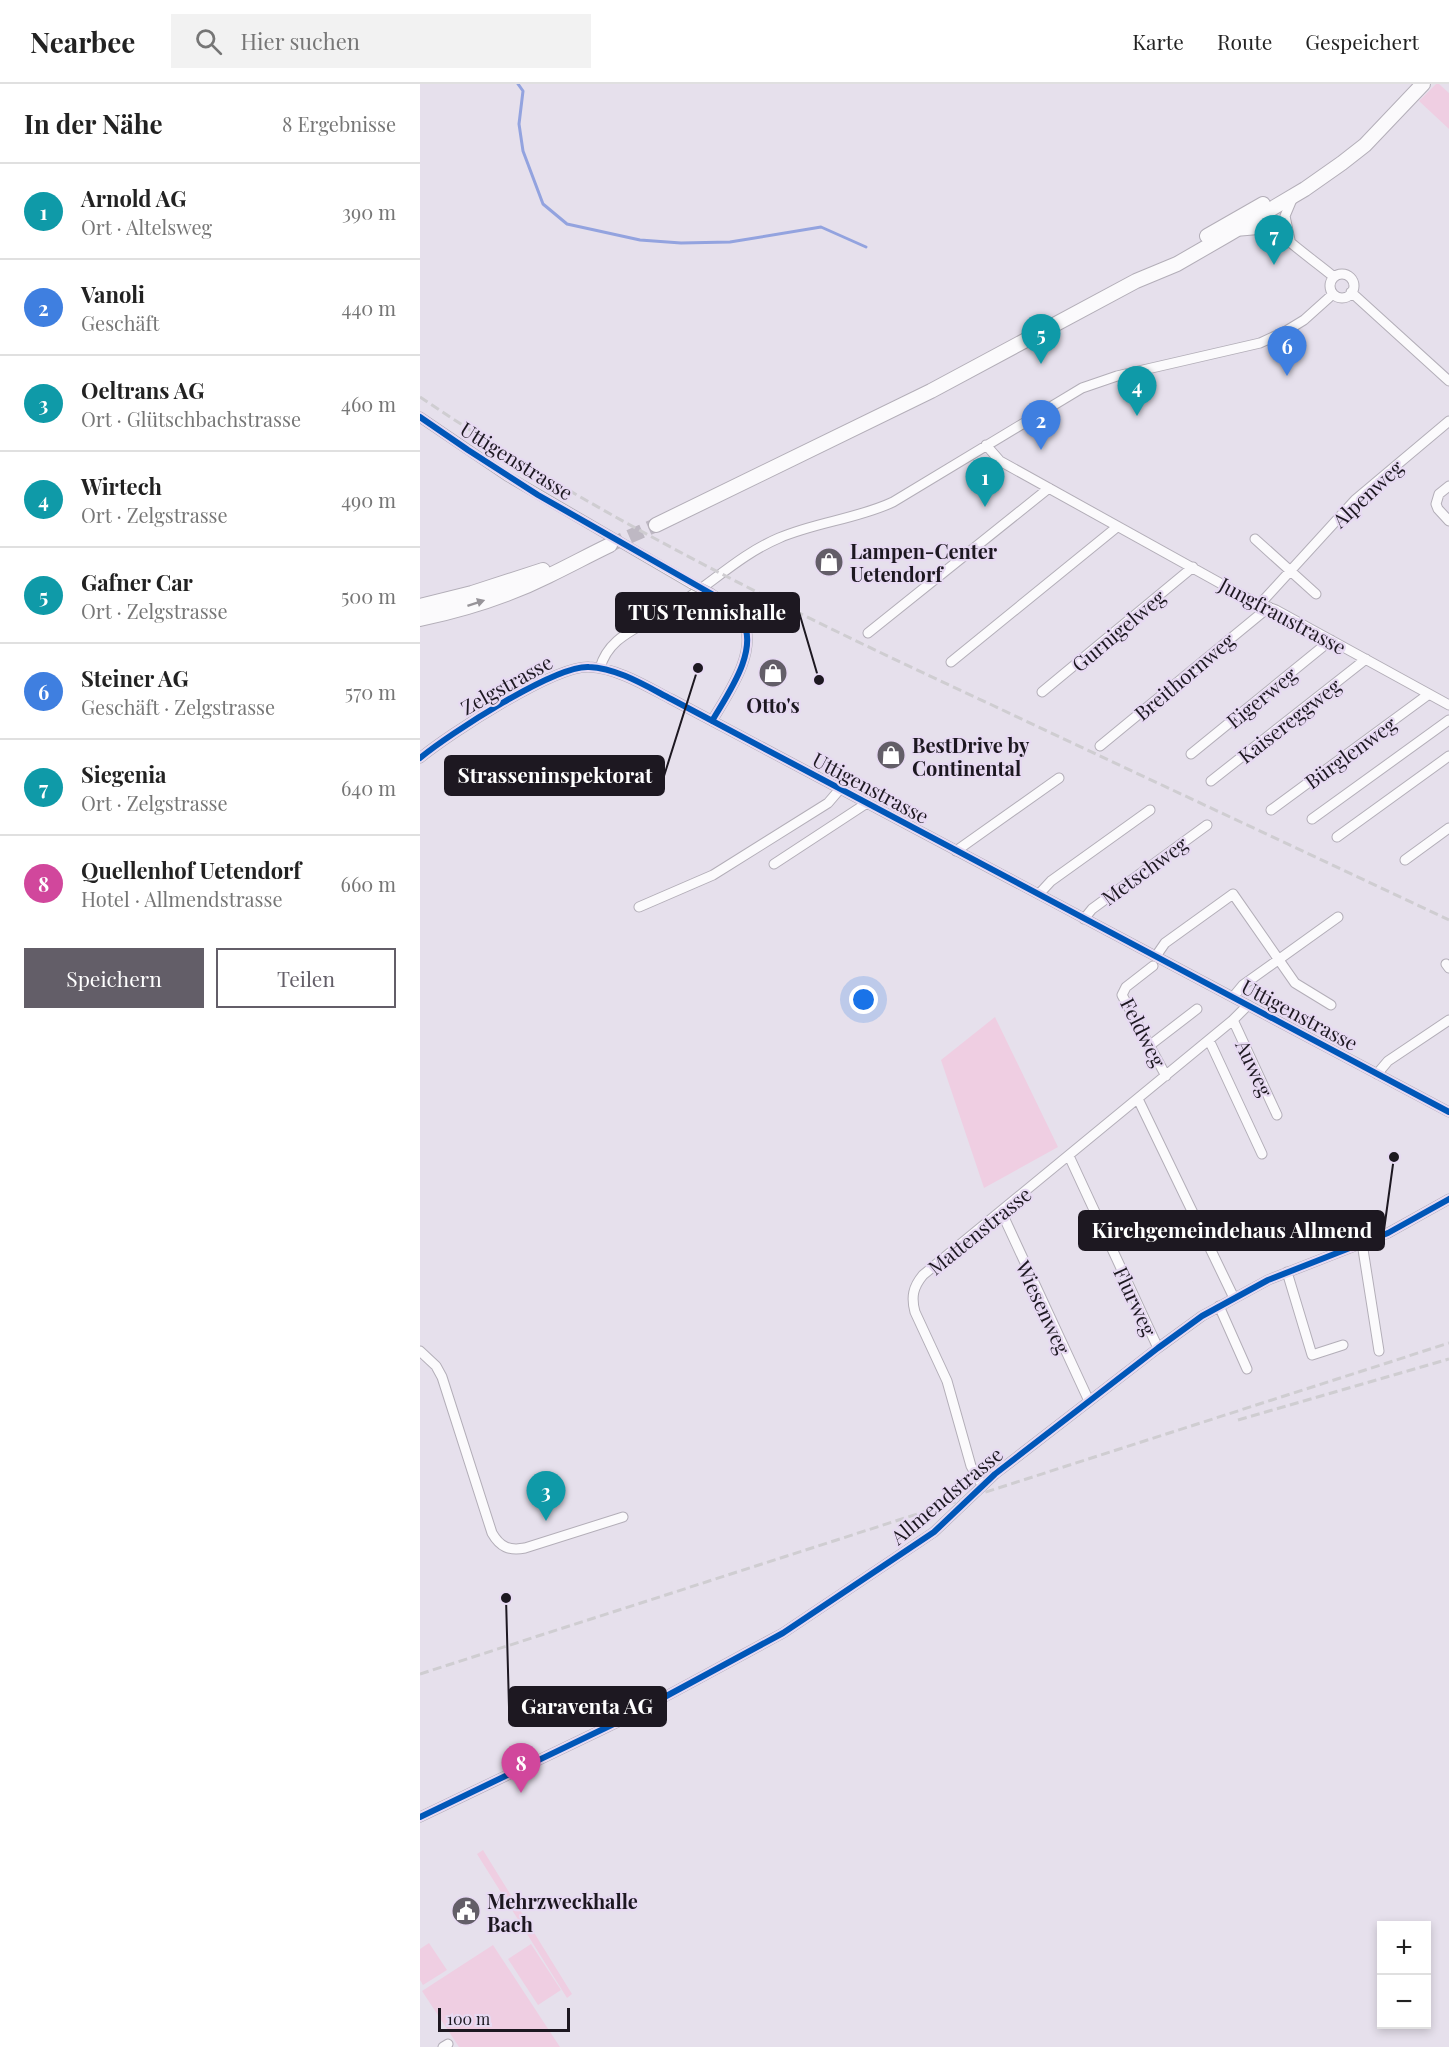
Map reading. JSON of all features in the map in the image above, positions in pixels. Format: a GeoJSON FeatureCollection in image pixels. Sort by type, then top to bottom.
{"type":"FeatureCollection","features":[{"type":"Feature","properties":{"kind":"main road"},"geometry":{"type":"LineString","coordinates":[[1136,281],[1159,264],[1261,210],[1293,196],[1354,154],[1422,86]]}},
{"type":"Feature","properties":{"kind":"main road"},"geometry":{"type":"LineString","coordinates":[[656,525],[931,391],[1136,281],[1177,264],[1229,234],[1382,125]]}},
{"type":"Feature","properties":{"kind":"main road"},"geometry":{"type":"LineString","coordinates":[[420,619],[475,604],[520,588],[610,545]]}},
{"type":"Feature","properties":{"kind":"main road"},"geometry":{"type":"LineString","coordinates":[[420,606],[472,593],[585,557]]}},
{"type":"Feature","properties":{"kind":"street"},"geometry":{"type":"LineString","coordinates":[[1290,240],[1285,216],[1293,196]]}},
{"type":"Feature","properties":{"kind":"street"},"geometry":{"type":"LineString","coordinates":[[1261,210],[1280,232],[1334,277]]}},
{"type":"Feature","properties":{"kind":"street"},"geometry":{"type":"LineString","coordinates":[[1229,234],[1253,229],[1280,232]]}},
{"type":"Feature","properties":{"kind":"street"},"geometry":{"type":"LineString","coordinates":[[1340,274],[1347,275],[1352,281],[1351,292],[1344,297],[1333,294],[1330,284],[1334,277],[1340,274]]}},
{"type":"Feature","properties":{"kind":"street"},"geometry":{"type":"LineString","coordinates":[[1351,292],[1449,381]]}},
{"type":"Feature","properties":{"kind":"street"},"geometry":{"type":"LineString","coordinates":[[600,668],[607,652],[622,637],[676,606],[770,542],[880,508],[1062,399],[1099,382],[1128,373],[1244,348],[1268,340],[1304,320],[1333,294]]}},
{"type":"Feature","properties":{"kind":"street","name":"Uttigenstrasse"},"geometry":{"type":"LineString","coordinates":[[420,417],[515,480],[710,593],[728,605],[742,619],[748,639],[744,659],[712,721],[1449,1112]]}},
{"type":"Feature","properties":{"kind":"street","name":"Alpenweg"},"geometry":{"type":"LineString","coordinates":[[1264,606],[1291,570],[1355,500],[1449,421]]}},
{"type":"Feature","properties":{"kind":"street","name":"Jungfraustrasse"},"geometry":{"type":"LineString","coordinates":[[986,445],[1000,461],[1117,527],[1449,705]]}},
{"type":"Feature","properties":{"kind":"street"},"geometry":{"type":"LineString","coordinates":[[1449,486],[1439,494],[1436,504],[1449,521]]}},
{"type":"Feature","properties":{"kind":"street"},"geometry":{"type":"LineString","coordinates":[[868,633],[1049,488]]}},
{"type":"Feature","properties":{"kind":"street"},"geometry":{"type":"LineString","coordinates":[[951,662],[1117,527]]}},
{"type":"Feature","properties":{"kind":"street"},"geometry":{"type":"LineString","coordinates":[[1255,538],[1316,594]]}},
{"type":"Feature","properties":{"kind":"street","name":"Gurnigelweg"},"geometry":{"type":"LineString","coordinates":[[1042,692],[1193,567]]}},
{"type":"Feature","properties":{"kind":"street","name":"Breithornweg"},"geometry":{"type":"LineString","coordinates":[[1100,746],[1264,606]]}},
{"type":"Feature","properties":{"kind":"street","name":"Eigerweg"},"geometry":{"type":"LineString","coordinates":[[1191,754],[1331,640]]}},
{"type":"Feature","properties":{"kind":"street","name":"Kaisereggweg"},"geometry":{"type":"LineString","coordinates":[[1211,781],[1366,659]]}},
{"type":"Feature","properties":{"kind":"street","name":"Zelgstrasse"},"geometry":{"type":"LineString","coordinates":[[420,758],[460,728],[552,676],[576,667],[600,668],[644,685],[712,721]]}},
{"type":"Feature","properties":{"kind":"street","name":"Bürglenweg"},"geometry":{"type":"LineString","coordinates":[[1271,810],[1429,694]]}},
{"type":"Feature","properties":{"kind":"street"},"geometry":{"type":"LineString","coordinates":[[1312,819],[1449,720]]}},
{"type":"Feature","properties":{"kind":"street"},"geometry":{"type":"LineString","coordinates":[[1337,837],[1449,756]]}},
{"type":"Feature","properties":{"kind":"street"},"geometry":{"type":"LineString","coordinates":[[956,850],[1059,778]]}},
{"type":"Feature","properties":{"kind":"street"},"geometry":{"type":"LineString","coordinates":[[639,907],[723,869],[828,803],[840,789]]}},
{"type":"Feature","properties":{"kind":"street"},"geometry":{"type":"LineString","coordinates":[[774,864],[867,803]]}},
{"type":"Feature","properties":{"kind":"street"},"geometry":{"type":"LineString","coordinates":[[1039,894],[1051,881],[1150,810]]}},
{"type":"Feature","properties":{"kind":"street","name":"Metschweg"},"geometry":{"type":"LineString","coordinates":[[1084,919],[1092,909],[1207,825]]}},
{"type":"Feature","properties":{"kind":"street"},"geometry":{"type":"LineString","coordinates":[[1405,860],[1449,828]]}},
{"type":"Feature","properties":{"kind":"street"},"geometry":{"type":"LineString","coordinates":[[1156,956],[1165,943],[1233,894],[1299,987],[1331,1005]]}},
{"type":"Feature","properties":{"kind":"street"},"geometry":{"type":"LineString","coordinates":[[1233,997],[1244,985],[1338,917]]}},
{"type":"Feature","properties":{"kind":"street","name":"Feldweg"},"geometry":{"type":"LineString","coordinates":[[1153,966],[1126,987],[1122,995],[1166,1076]]}},
{"type":"Feature","properties":{"kind":"street","name":"Mattenstrasse"},"geometry":{"type":"LineString","coordinates":[[982,1485],[971,1466],[947,1381],[915,1312],[912,1302],[916,1283],[1233,1020],[1248,1005]]}},
{"type":"Feature","properties":{"kind":"street"},"geometry":{"type":"LineString","coordinates":[[1149,1046],[1197,1008]]}},
{"type":"Feature","properties":{"kind":"street","name":"Auweg"},"geometry":{"type":"LineString","coordinates":[[1233,1020],[1277,1115]]}},
{"type":"Feature","properties":{"kind":"street"},"geometry":{"type":"LineString","coordinates":[[1377,1074],[1388,1061],[1449,1020]]}},
{"type":"Feature","properties":{"kind":"street"},"geometry":{"type":"LineString","coordinates":[[1209,1040],[1262,1154]]}},
{"type":"Feature","properties":{"kind":"street"},"geometry":{"type":"LineString","coordinates":[[1138,1099],[1233,1298]]}},
{"type":"Feature","properties":{"kind":"street","name":"Flurweg"},"geometry":{"type":"LineString","coordinates":[[1069,1156],[1158,1348]]}},
{"type":"Feature","properties":{"kind":"street","name":"Allmendstrasse"},"geometry":{"type":"LineString","coordinates":[[420,1817],[640,1710],[783,1633],[934,1533],[982,1485],[1158,1348],[1219,1306],[1287,1272],[1362,1244],[1402,1226],[1449,1199]]}},
{"type":"Feature","properties":{"kind":"street","name":"Wiesenweg"},"geometry":{"type":"LineString","coordinates":[[1001,1211],[1089,1401]]}},
{"type":"Feature","properties":{"kind":"street"},"geometry":{"type":"LineString","coordinates":[[1362,1244],[1379,1351]]}},
{"type":"Feature","properties":{"kind":"street"},"geometry":{"type":"LineString","coordinates":[[1287,1272],[1312,1355],[1343,1345]]}},
{"type":"Feature","properties":{"kind":"street"},"geometry":{"type":"LineString","coordinates":[[1219,1306],[1247,1369]]}},
{"type":"Feature","properties":{"kind":"street"},"geometry":{"type":"LineString","coordinates":[[420,1351],[436,1366],[442,1377],[492,1533],[498,1543],[515,1550],[525,1548],[623,1517]]}},
{"type":"Feature","properties":{"kind":"shaded area"},"geometry":{"type":"Polygon","coordinates":[[[1436,84],[1449,93],[1449,129],[1419,101],[1436,84]]]}},
{"type":"Feature","properties":{"kind":"shaded area"},"geometry":{"type":"Polygon","coordinates":[[[995,1017],[1058,1147],[984,1188],[941,1060],[995,1017]]]}},
{"type":"Feature","properties":{"kind":"shaded area"},"geometry":{"type":"Polygon","coordinates":[[[483,1850],[572,1994],[567,1998],[477,1854],[483,1850]]]}},
{"type":"Feature","properties":{"kind":"shaded area"},"geometry":{"type":"Polygon","coordinates":[[[429,1943],[447,1970],[423,1985],[420,1980],[420,1949],[429,1943]]]}},
{"type":"Feature","properties":{"kind":"shaded area"},"geometry":{"type":"Polygon","coordinates":[[[531,1944],[561,1990],[538,2005],[508,1959],[531,1944]]]}},
{"type":"Feature","properties":{"kind":"shaded area"},"geometry":{"type":"Polygon","coordinates":[[[493,1945],[560,2047],[459,2047],[422,1991],[493,1945]]]}},
{"type":"Feature","properties":{"kind":"waterway"},"geometry":{"type":"LineString","coordinates":[[518,84],[523,91],[519,124],[523,151],[543,204],[567,224],[640,240],[681,243],[730,242],[821,227],[866,247]]}},
{"type":"Feature","properties":{"kind":"tunnel"},"geometry":{"type":"LineString","coordinates":[[610,545],[656,525]]}},
{"type":"Feature","properties":{"kind":"railway"},"geometry":{"type":"LineString","coordinates":[[420,397],[558,484],[772,600],[1449,920]]}},
{"type":"Feature","properties":{"kind":"railway"},"geometry":{"type":"LineString","coordinates":[[420,1674],[1449,1343]]}},
{"type":"Feature","properties":{"kind":"railway"},"geometry":{"type":"LineString","coordinates":[[1238,1420],[1449,1359]]}},
{"type":"Feature","properties":{"kind":"cycle path"},"geometry":{"type":"LineString","coordinates":[[420,417],[538,495],[710,593],[736,612],[742,620],[747,645],[733,686],[712,721]]}},
{"type":"Feature","properties":{"kind":"cycle path"},"geometry":{"type":"LineString","coordinates":[[420,758],[477,718],[552,677],[573,669],[589,667],[621,674],[1449,1112]]}},
{"type":"Feature","properties":{"kind":"cycle path"},"geometry":{"type":"LineString","coordinates":[[420,1817],[622,1720],[783,1633],[934,1532],[995,1474],[1202,1316],[1268,1280],[1388,1233],[1449,1199]]}},
{"type":"Feature","properties":{"kind":"place","name":"Siegenia"},"geometry":{"type":"Point","coordinates":[1274,265]}},
{"type":"Feature","properties":{"kind":"place","name":"Gafner Car"},"geometry":{"type":"Point","coordinates":[1041,364]}},
{"type":"Feature","properties":{"kind":"place","name":"Steiner AG"},"geometry":{"type":"Point","coordinates":[1287,376]}},
{"type":"Feature","properties":{"kind":"place","name":"Wirtech"},"geometry":{"type":"Point","coordinates":[1137,416]}},
{"type":"Feature","properties":{"kind":"place","name":"Vanoli"},"geometry":{"type":"Point","coordinates":[1041,450]}},
{"type":"Feature","properties":{"kind":"place","name":"Arnold AG"},"geometry":{"type":"Point","coordinates":[985,507]}},
{"type":"Feature","properties":{"kind":"place","name":"Lampen-Center Uetendorf"},"geometry":{"type":"Point","coordinates":[829,562]}},
{"type":"Feature","properties":{"kind":"place","name":"Strasseninspektorat"},"geometry":{"type":"Point","coordinates":[698,668]}},
{"type":"Feature","properties":{"kind":"place","name":"Otto's"},"geometry":{"type":"Point","coordinates":[773,673]}},
{"type":"Feature","properties":{"kind":"place","name":"TUS Tennishalle"},"geometry":{"type":"Point","coordinates":[819,680]}},
{"type":"Feature","properties":{"kind":"place","name":"BestDrive by Continental"},"geometry":{"type":"Point","coordinates":[891,755]}},
{"type":"Feature","properties":{"kind":"place","name":"Kirchgemeindehaus Allmend"},"geometry":{"type":"Point","coordinates":[1394,1157]}},
{"type":"Feature","properties":{"kind":"place","name":"Oeltrans AG"},"geometry":{"type":"Point","coordinates":[546,1521]}},
{"type":"Feature","properties":{"kind":"place","name":"Garaventa AG"},"geometry":{"type":"Point","coordinates":[506,1598]}},
{"type":"Feature","properties":{"kind":"place","name":"Quellenhof Uetendorf"},"geometry":{"type":"Point","coordinates":[521,1793]}},
{"type":"Feature","properties":{"kind":"place","name":"Mehrzweckhalle Bach"},"geometry":{"type":"Point","coordinates":[466,1911]}}]}
